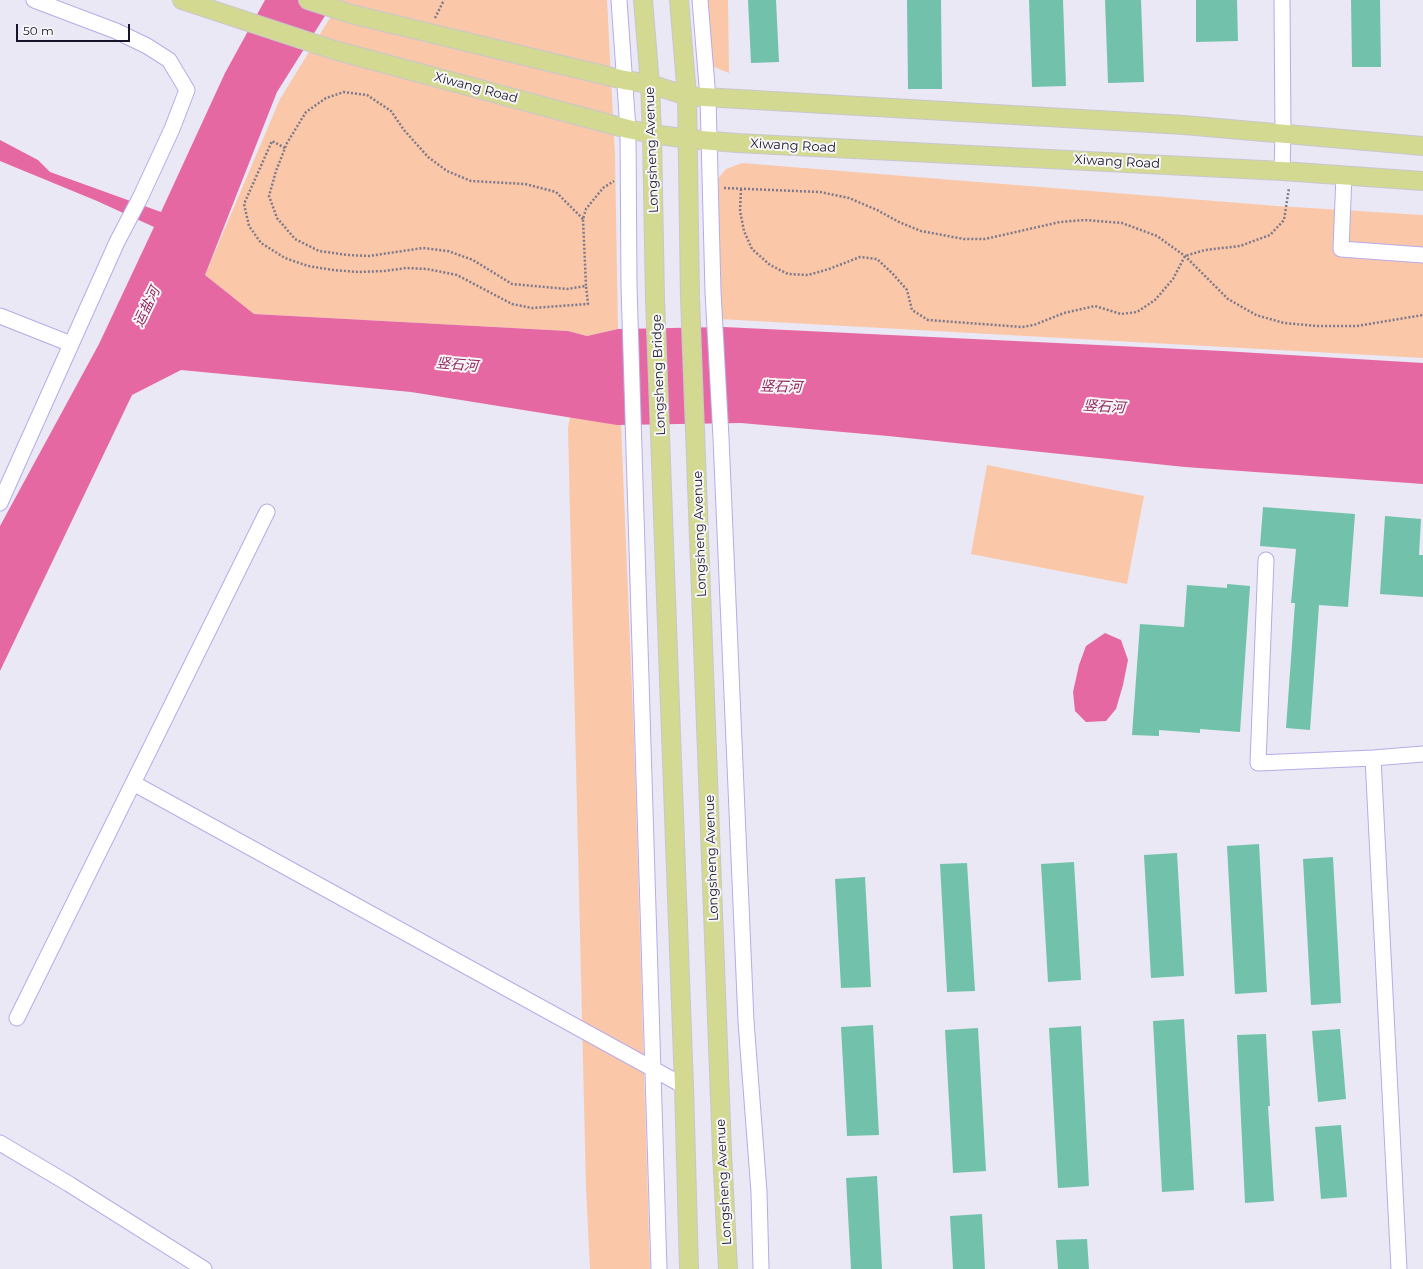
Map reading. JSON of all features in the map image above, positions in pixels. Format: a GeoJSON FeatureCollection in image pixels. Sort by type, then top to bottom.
{"type":"FeatureCollection","features":[{"type":"Feature","properties":{"kind":"main road","name":"Xiwang Road"},"geometry":{"type":"LineString","coordinates":[[182,0],[334,50],[628,129],[652,134],[736,143],[1286,171],[1423,181]]}},
{"type":"Feature","properties":{"kind":"main road"},"geometry":{"type":"LineString","coordinates":[[308,0],[351,14],[624,80],[650,84],[687,96],[1177,124],[1423,146]]}},
{"type":"Feature","properties":{"kind":"main road","name":"Longsheng Avenue"},"geometry":{"type":"LineString","coordinates":[[642,0],[650,84],[656,299]]}},
{"type":"Feature","properties":{"kind":"main road"},"geometry":{"type":"LineString","coordinates":[[679,0],[689,139]]}},
{"type":"Feature","properties":{"kind":"main road","name":"Longsheng Avenue"},"geometry":{"type":"LineString","coordinates":[[689,139],[690,298],[722,1152],[728,1269]]}},
{"type":"Feature","properties":{"kind":"main road","name":"Longsheng Bridge"},"geometry":{"type":"LineString","coordinates":[[656,299],[684,1086]]}},
{"type":"Feature","properties":{"kind":"main road"},"geometry":{"type":"LineString","coordinates":[[684,1086],[688,1269]]}},
{"type":"Feature","properties":{"kind":"street"},"geometry":{"type":"LineString","coordinates":[[0,503],[117,242],[141,196],[172,129],[187,90],[169,60],[147,46],[108,28],[34,0]]}},
{"type":"Feature","properties":{"kind":"street"},"geometry":{"type":"LineString","coordinates":[[619,0],[628,129],[629,286],[640,689],[659,1269]]}},
{"type":"Feature","properties":{"kind":"street"},"geometry":{"type":"LineString","coordinates":[[700,0],[708,98],[713,292],[721,438],[745,1013],[759,1192],[761,1269]]}},
{"type":"Feature","properties":{"kind":"street"},"geometry":{"type":"LineString","coordinates":[[1282,0],[1283,134],[1286,171]]}},
{"type":"Feature","properties":{"kind":"street"},"geometry":{"type":"LineString","coordinates":[[1344,176],[1341,249],[1423,255]]}},
{"type":"Feature","properties":{"kind":"street"},"geometry":{"type":"LineString","coordinates":[[0,316],[71,344]]}},
{"type":"Feature","properties":{"kind":"street"},"geometry":{"type":"LineString","coordinates":[[17,1018],[267,512]]}},
{"type":"Feature","properties":{"kind":"street"},"geometry":{"type":"LineString","coordinates":[[1266,560],[1258,763],[1373,758],[1423,754]]}},
{"type":"Feature","properties":{"kind":"street"},"geometry":{"type":"LineString","coordinates":[[1373,758],[1399,1269]]}},
{"type":"Feature","properties":{"kind":"street"},"geometry":{"type":"LineString","coordinates":[[133,783],[684,1086]]}},
{"type":"Feature","properties":{"kind":"street"},"geometry":{"type":"LineString","coordinates":[[0,1143],[69,1184],[204,1269]]}},
{"type":"Feature","properties":{"kind":"path"},"geometry":{"type":"LineString","coordinates":[[583,220],[556,192],[525,184],[471,181],[447,171],[428,158],[404,130],[391,111],[367,96],[344,92],[326,98],[306,112],[285,148],[276,171],[269,196],[277,218],[295,239],[319,251],[369,256],[423,248],[448,251],[473,260],[512,284],[568,289],[586,286]]}},
{"type":"Feature","properties":{"kind":"path"},"geometry":{"type":"LineString","coordinates":[[285,148],[272,141],[244,204],[249,226],[261,243],[285,258],[308,266],[333,270],[365,271],[385,271],[406,268],[427,269],[457,276],[512,304],[532,308],[588,304],[583,220],[586,209],[604,188],[628,172]]}},
{"type":"Feature","properties":{"kind":"path"},"geometry":{"type":"LineString","coordinates":[[741,189],[740,211],[744,231],[752,249],[770,265],[788,274],[808,275],[860,257],[877,259],[892,273],[906,290],[912,310],[928,320],[1022,327],[1034,325],[1064,313],[1095,306],[1120,314],[1137,312],[1155,300],[1173,279],[1185,256],[1205,250],[1240,246],[1270,235],[1284,220],[1286,171]]}},
{"type":"Feature","properties":{"kind":"path"},"geometry":{"type":"LineString","coordinates":[[710,188],[820,192],[849,198],[921,231],[964,239],[985,238],[1060,222],[1079,220],[1122,223],[1157,236],[1185,256],[1228,299],[1256,315],[1284,323],[1317,326],[1357,326],[1423,315]]}},
{"type":"Feature","properties":{"kind":"shaded area"},"geometry":{"type":"Polygon","coordinates":[[[341,0],[607,0],[615,155],[618,329],[587,336],[568,331],[254,314],[205,275],[280,99],[341,0]]]}},
{"type":"Feature","properties":{"kind":"shaded area"},"geometry":{"type":"Polygon","coordinates":[[[705,0],[728,0],[729,73],[707,64],[705,0]]]}},
{"type":"Feature","properties":{"kind":"shaded area"},"geometry":{"type":"Polygon","coordinates":[[[742,163],[1277,206],[1423,215],[1423,358],[719,319],[715,182],[726,169],[742,163]]]}},
{"type":"Feature","properties":{"kind":"shaded area"},"geometry":{"type":"Polygon","coordinates":[[[570,417],[621,424],[634,738],[650,1269],[590,1269],[586,1188],[568,428],[570,417]]]}},
{"type":"Feature","properties":{"kind":"shaded area"},"geometry":{"type":"Polygon","coordinates":[[[987,465],[1144,496],[1127,584],[971,554],[987,465]]]}},
{"type":"Feature","properties":{"kind":"water"},"geometry":{"type":"Polygon","coordinates":[[[265,0],[335,0],[277,92],[205,275],[254,314],[568,331],[587,336],[618,329],[724,327],[1223,351],[1423,363],[1423,484],[1185,467],[888,436],[741,423],[617,425],[411,392],[181,370],[132,395],[0,671],[0,526],[99,344],[154,227],[97,201],[0,161],[0,140],[38,160],[50,172],[161,212],[225,73],[265,0]]]}},
{"type":"Feature","properties":{"kind":"water"},"geometry":{"type":"Polygon","coordinates":[[[1105,633],[1121,640],[1128,660],[1123,685],[1116,709],[1106,721],[1086,722],[1075,711],[1073,692],[1079,665],[1086,646],[1105,633]]]}},
{"type":"Feature","properties":{"kind":"building"},"geometry":{"type":"Polygon","coordinates":[[[748,0],[776,0],[779,62],[751,63],[748,0]]]}},
{"type":"Feature","properties":{"kind":"building"},"geometry":{"type":"Polygon","coordinates":[[[907,0],[941,0],[942,89],[908,89],[907,0]]]}},
{"type":"Feature","properties":{"kind":"building"},"geometry":{"type":"Polygon","coordinates":[[[1029,0],[1063,0],[1066,86],[1032,87],[1029,0]]]}},
{"type":"Feature","properties":{"kind":"building"},"geometry":{"type":"Polygon","coordinates":[[[1105,0],[1141,0],[1144,82],[1108,83],[1105,0]]]}},
{"type":"Feature","properties":{"kind":"building"},"geometry":{"type":"Polygon","coordinates":[[[1196,0],[1237,0],[1238,41],[1196,42],[1196,0]]]}},
{"type":"Feature","properties":{"kind":"building"},"geometry":{"type":"Polygon","coordinates":[[[1351,0],[1380,0],[1381,67],[1352,67],[1351,0]]]}},
{"type":"Feature","properties":{"kind":"building"},"geometry":{"type":"Polygon","coordinates":[[[1263,507],[1355,514],[1348,607],[1319,605],[1310,730],[1286,728],[1295,603],[1291,603],[1296,549],[1260,546],[1263,507]]]}},
{"type":"Feature","properties":{"kind":"building"},"geometry":{"type":"Polygon","coordinates":[[[1385,516],[1421,519],[1419,555],[1423,555],[1423,597],[1380,594],[1385,516]]]}},
{"type":"Feature","properties":{"kind":"building"},"geometry":{"type":"Polygon","coordinates":[[[1227,584],[1250,586],[1240,732],[1200,729],[1200,733],[1159,730],[1159,736],[1132,735],[1140,624],[1184,627],[1187,585],[1227,588],[1227,584]]]}},
{"type":"Feature","properties":{"kind":"building"},"geometry":{"type":"Polygon","coordinates":[[[1259,844],[1267,992],[1235,994],[1227,846],[1259,844]]]}},
{"type":"Feature","properties":{"kind":"building"},"geometry":{"type":"Polygon","coordinates":[[[1177,853],[1184,976],[1151,978],[1144,855],[1177,853]]]}},
{"type":"Feature","properties":{"kind":"building"},"geometry":{"type":"Polygon","coordinates":[[[1333,857],[1341,1003],[1311,1005],[1303,859],[1333,857]]]}},
{"type":"Feature","properties":{"kind":"building"},"geometry":{"type":"Polygon","coordinates":[[[1074,862],[1081,980],[1048,982],[1041,864],[1074,862]]]}},
{"type":"Feature","properties":{"kind":"building"},"geometry":{"type":"Polygon","coordinates":[[[967,863],[975,991],[947,992],[940,864],[967,863]]]}},
{"type":"Feature","properties":{"kind":"building"},"geometry":{"type":"Polygon","coordinates":[[[865,877],[871,987],[841,988],[835,879],[865,877]]]}},
{"type":"Feature","properties":{"kind":"building"},"geometry":{"type":"Polygon","coordinates":[[[1184,1019],[1194,1190],[1162,1192],[1153,1021],[1184,1019]]]}},
{"type":"Feature","properties":{"kind":"building"},"geometry":{"type":"Polygon","coordinates":[[[873,1025],[879,1135],[847,1136],[841,1027],[873,1025]]]}},
{"type":"Feature","properties":{"kind":"building"},"geometry":{"type":"Polygon","coordinates":[[[1081,1026],[1089,1186],[1058,1188],[1049,1028],[1081,1026]]]}},
{"type":"Feature","properties":{"kind":"building"},"geometry":{"type":"Polygon","coordinates":[[[978,1028],[986,1171],[953,1173],[945,1030],[978,1028]]]}},
{"type":"Feature","properties":{"kind":"building"},"geometry":{"type":"Polygon","coordinates":[[[1340,1029],[1346,1099],[1318,1102],[1312,1031],[1340,1029]]]}},
{"type":"Feature","properties":{"kind":"building"},"geometry":{"type":"Polygon","coordinates":[[[1266,1034],[1270,1106],[1268,1106],[1274,1201],[1245,1203],[1237,1035],[1266,1034]]]}},
{"type":"Feature","properties":{"kind":"building"},"geometry":{"type":"Polygon","coordinates":[[[1341,1125],[1347,1197],[1321,1199],[1315,1127],[1341,1125]]]}},
{"type":"Feature","properties":{"kind":"building"},"geometry":{"type":"Polygon","coordinates":[[[877,1176],[882,1269],[851,1269],[846,1178],[877,1176]]]}},
{"type":"Feature","properties":{"kind":"building"},"geometry":{"type":"Polygon","coordinates":[[[982,1214],[985,1269],[953,1269],[950,1216],[982,1214]]]}},
{"type":"Feature","properties":{"kind":"building"},"geometry":{"type":"Polygon","coordinates":[[[1087,1239],[1089,1269],[1058,1269],[1056,1240],[1087,1239]]]}},
{"type":"Feature","properties":{"kind":"water label","name":"运盐河"},"geometry":{"type":"Point","coordinates":[147,307]}},
{"type":"Feature","properties":{"kind":"water label","name":"竖石河"},"geometry":{"type":"Point","coordinates":[457,365]}},
{"type":"Feature","properties":{"kind":"water label","name":"竖石河"},"geometry":{"type":"Point","coordinates":[781,387]}},
{"type":"Feature","properties":{"kind":"water label","name":"竖石河"},"geometry":{"type":"Point","coordinates":[1104,407]}}]}
